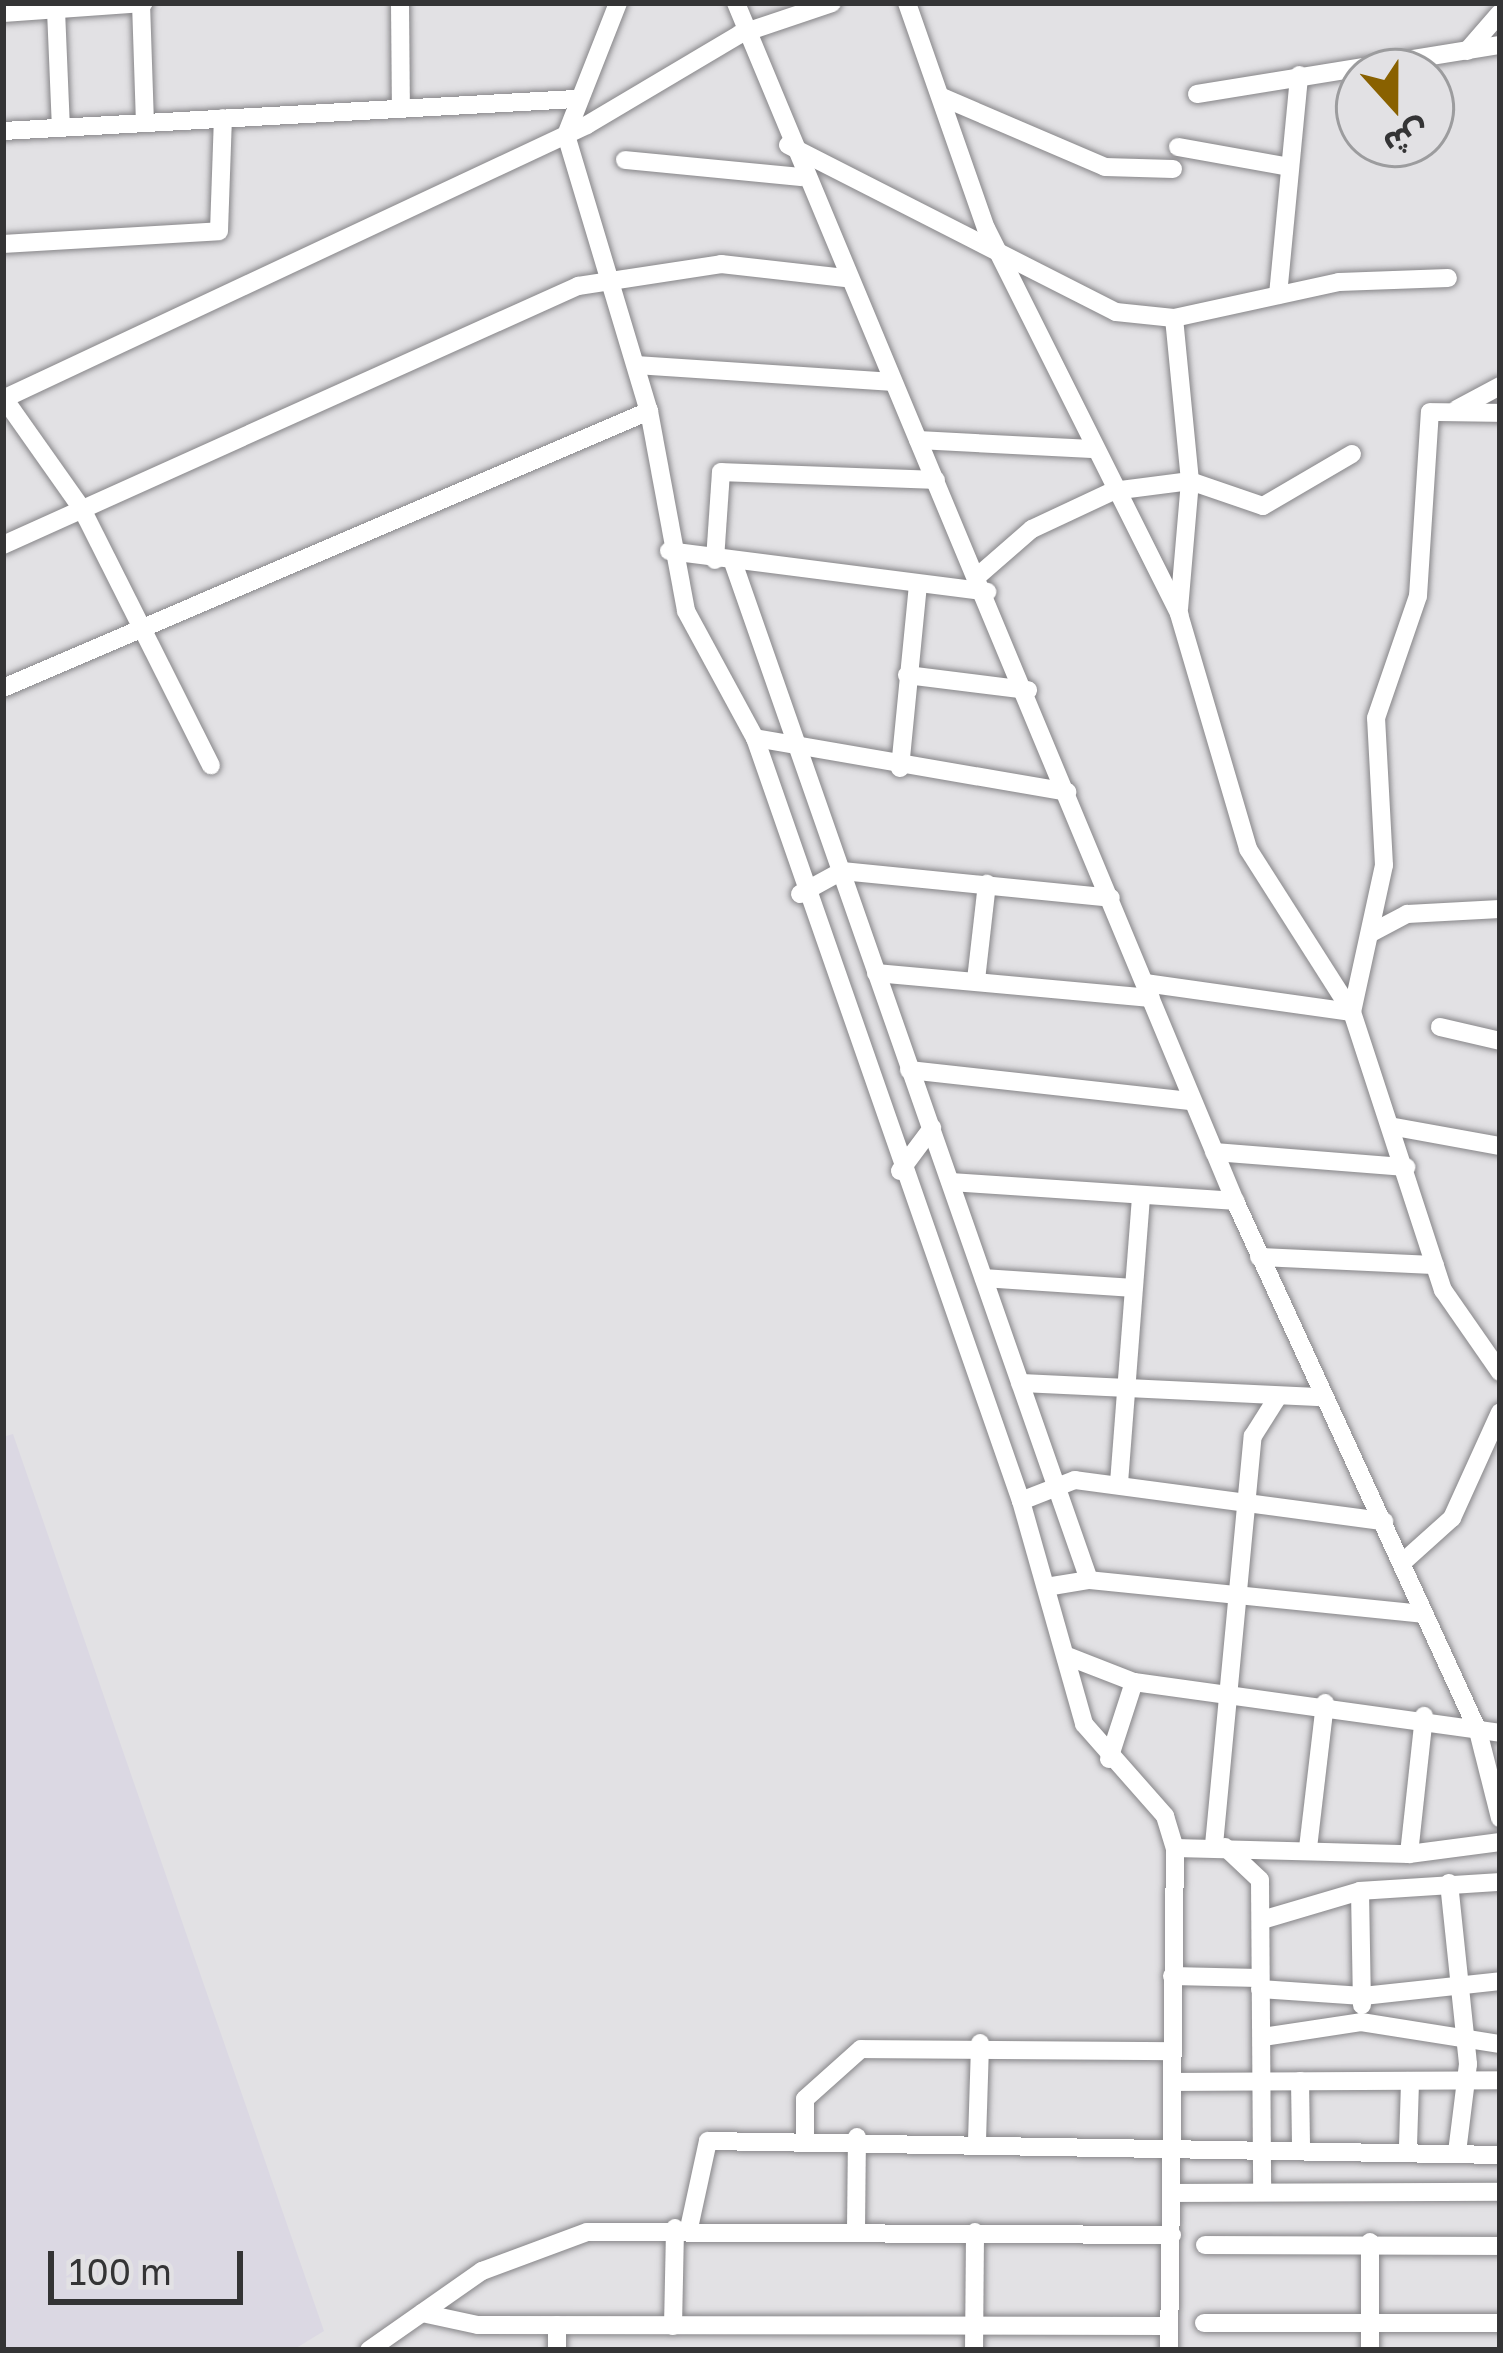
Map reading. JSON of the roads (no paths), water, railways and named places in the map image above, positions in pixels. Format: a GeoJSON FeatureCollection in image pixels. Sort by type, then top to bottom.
{"type":"FeatureCollection","features":[{"type":"Feature","properties":{"kind":"street"},"geometry":{"type":"LineString","coordinates":[[3,13],[143,3],[145,122]]}},
{"type":"Feature","properties":{"kind":"street"},"geometry":{"type":"LineString","coordinates":[[400,3],[400,109]]}},
{"type":"Feature","properties":{"kind":"street"},"geometry":{"type":"LineString","coordinates":[[618,3],[575,99],[566,136],[649,411],[670,550],[703,658],[755,738],[800,894],[1021,1501],[1084,1724],[1108,1759],[1165,1816],[1175,1848],[1168,2350]]}},
{"type":"Feature","properties":{"kind":"street"},"geometry":{"type":"LineString","coordinates":[[736,3],[740,34],[983,583],[1258,1257],[1319,1397],[1384,1521],[1421,1614],[1478,1731],[1494,1771],[1500,1818]]}},
{"type":"Feature","properties":{"kind":"street"},"geometry":{"type":"LineString","coordinates":[[907,3],[997,247],[1113,491],[1179,614],[1248,849],[1352,1012],[1394,1127],[1435,1265],[1500,1372]]}},
{"type":"Feature","properties":{"kind":"street"},"geometry":{"type":"LineString","coordinates":[[211,765],[82,509],[3,398],[566,136],[740,34],[824,4]]}},
{"type":"Feature","properties":{"kind":"street"},"geometry":{"type":"LineString","coordinates":[[56,10],[61,128]]}},
{"type":"Feature","properties":{"kind":"street"},"geometry":{"type":"LineString","coordinates":[[1467,51],[1500,13]]}},
{"type":"Feature","properties":{"kind":"street"},"geometry":{"type":"LineString","coordinates":[[1197,94],[1500,45]]}},
{"type":"Feature","properties":{"kind":"street"},"geometry":{"type":"LineString","coordinates":[[1278,295],[1284,166],[1300,74]]}},
{"type":"Feature","properties":{"kind":"street"},"geometry":{"type":"LineString","coordinates":[[942,98],[1106,167],[1173,169]]}},
{"type":"Feature","properties":{"kind":"street"},"geometry":{"type":"LineString","coordinates":[[3,130],[575,99]]}},
{"type":"Feature","properties":{"kind":"street"},"geometry":{"type":"LineString","coordinates":[[3,244],[219,231],[223,118]]}},
{"type":"Feature","properties":{"kind":"street"},"geometry":{"type":"LineString","coordinates":[[788,145],[997,247],[1090,305],[1174,318],[1278,295],[1448,278]]}},
{"type":"Feature","properties":{"kind":"street"},"geometry":{"type":"LineString","coordinates":[[1178,147],[1284,166]]}},
{"type":"Feature","properties":{"kind":"street"},"geometry":{"type":"LineString","coordinates":[[625,160],[802,177]]}},
{"type":"Feature","properties":{"kind":"street"},"geometry":{"type":"LineString","coordinates":[[3,544],[610,280],[721,264],[845,278]]}},
{"type":"Feature","properties":{"kind":"street"},"geometry":{"type":"LineString","coordinates":[[1174,318],[1190,481],[1179,614]]}},
{"type":"Feature","properties":{"kind":"street"},"geometry":{"type":"LineString","coordinates":[[637,365],[892,382]]}},
{"type":"Feature","properties":{"kind":"street"},"geometry":{"type":"LineString","coordinates":[[1455,410],[1500,386]]}},
{"type":"Feature","properties":{"kind":"street"},"geometry":{"type":"LineString","coordinates":[[3,688],[649,411]]}},
{"type":"Feature","properties":{"kind":"street"},"geometry":{"type":"LineString","coordinates":[[1352,1012],[1371,932],[1388,796],[1376,718],[1418,596],[1430,412],[1500,413]]}},
{"type":"Feature","properties":{"kind":"street"},"geometry":{"type":"LineString","coordinates":[[919,440],[1092,448]]}},
{"type":"Feature","properties":{"kind":"street"},"geometry":{"type":"LineString","coordinates":[[670,550],[725,562],[919,586],[983,583],[1033,529],[1113,491],[1190,481],[1263,506],[1352,454]]}},
{"type":"Feature","properties":{"kind":"street"},"geometry":{"type":"LineString","coordinates":[[936,480],[721,472],[725,562],[802,748],[909,1070],[1089,1580]]}},
{"type":"Feature","properties":{"kind":"street"},"geometry":{"type":"LineString","coordinates":[[900,768],[919,586]]}},
{"type":"Feature","properties":{"kind":"street"},"geometry":{"type":"LineString","coordinates":[[907,674],[1028,690]]}},
{"type":"Feature","properties":{"kind":"street"},"geometry":{"type":"LineString","coordinates":[[755,738],[900,768],[1067,792]]}},
{"type":"Feature","properties":{"kind":"street"},"geometry":{"type":"LineString","coordinates":[[800,894],[842,871],[1112,898]]}},
{"type":"Feature","properties":{"kind":"street"},"geometry":{"type":"LineString","coordinates":[[976,980],[987,884]]}},
{"type":"Feature","properties":{"kind":"street"},"geometry":{"type":"LineString","coordinates":[[1371,932],[1407,914],[1500,909]]}},
{"type":"Feature","properties":{"kind":"street"},"geometry":{"type":"LineString","coordinates":[[876,974],[1148,991],[1352,1012]]}},
{"type":"Feature","properties":{"kind":"street"},"geometry":{"type":"LineString","coordinates":[[1440,1027],[1500,1040]]}},
{"type":"Feature","properties":{"kind":"street"},"geometry":{"type":"LineString","coordinates":[[909,1070],[1192,1101]]}},
{"type":"Feature","properties":{"kind":"street"},"geometry":{"type":"LineString","coordinates":[[1394,1127],[1500,1146]]}},
{"type":"Feature","properties":{"kind":"street"},"geometry":{"type":"LineString","coordinates":[[900,1172],[932,1128]]}},
{"type":"Feature","properties":{"kind":"street"},"geometry":{"type":"LineString","coordinates":[[1214,1152],[1406,1167]]}},
{"type":"Feature","properties":{"kind":"street"},"geometry":{"type":"LineString","coordinates":[[952,1182],[1234,1201]]}},
{"type":"Feature","properties":{"kind":"street"},"geometry":{"type":"LineString","coordinates":[[1119,1483],[1141,1196]]}},
{"type":"Feature","properties":{"kind":"street"},"geometry":{"type":"LineString","coordinates":[[1258,1257],[1435,1265]]}},
{"type":"Feature","properties":{"kind":"street"},"geometry":{"type":"LineString","coordinates":[[984,1278],[1133,1288]]}},
{"type":"Feature","properties":{"kind":"street"},"geometry":{"type":"LineString","coordinates":[[1020,1383],[1319,1397]]}},
{"type":"Feature","properties":{"kind":"street"},"geometry":{"type":"LineString","coordinates":[[1220,1846],[1253,1436],[1277,1398]]}},
{"type":"Feature","properties":{"kind":"street"},"geometry":{"type":"LineString","coordinates":[[1403,1562],[1452,1518],[1500,1412]]}},
{"type":"Feature","properties":{"kind":"street"},"geometry":{"type":"LineString","coordinates":[[1021,1501],[1058,1483],[1119,1483],[1384,1521]]}},
{"type":"Feature","properties":{"kind":"street"},"geometry":{"type":"LineString","coordinates":[[1046,1587],[1089,1580],[1421,1614]]}},
{"type":"Feature","properties":{"kind":"street"},"geometry":{"type":"LineString","coordinates":[[1067,1656],[1112,1665],[1134,1682],[1424,1716],[1500,1733]]}},
{"type":"Feature","properties":{"kind":"street"},"geometry":{"type":"LineString","coordinates":[[1108,1759],[1134,1682]]}},
{"type":"Feature","properties":{"kind":"street"},"geometry":{"type":"LineString","coordinates":[[1308,1848],[1325,1703]]}},
{"type":"Feature","properties":{"kind":"street"},"geometry":{"type":"LineString","coordinates":[[1409,1854],[1424,1716]]}},
{"type":"Feature","properties":{"kind":"street"},"geometry":{"type":"LineString","coordinates":[[1175,1848],[1409,1854],[1500,1842]]}},
{"type":"Feature","properties":{"kind":"street"},"geometry":{"type":"LineString","coordinates":[[1220,1846],[1260,1880],[1259,1983],[1269,2080],[1262,2192]]}},
{"type":"Feature","properties":{"kind":"street"},"geometry":{"type":"LineString","coordinates":[[1262,1920],[1360,1892],[1500,1882]]}},
{"type":"Feature","properties":{"kind":"street"},"geometry":{"type":"LineString","coordinates":[[1449,1883],[1467,2045],[1457,2152]]}},
{"type":"Feature","properties":{"kind":"street"},"geometry":{"type":"LineString","coordinates":[[1360,1892],[1361,2022]]}},
{"type":"Feature","properties":{"kind":"street"},"geometry":{"type":"LineString","coordinates":[[1172,1976],[1364,1996],[1500,1981]]}},
{"type":"Feature","properties":{"kind":"street"},"geometry":{"type":"LineString","coordinates":[[1263,2037],[1361,2022],[1467,2045],[1500,2044]]}},
{"type":"Feature","properties":{"kind":"street"},"geometry":{"type":"LineString","coordinates":[[805,2138],[805,2099],[861,2049],[980,2043],[1172,2051]]}},
{"type":"Feature","properties":{"kind":"street"},"geometry":{"type":"LineString","coordinates":[[977,2141],[980,2043]]}},
{"type":"Feature","properties":{"kind":"street"},"geometry":{"type":"LineString","coordinates":[[1172,2082],[1500,2080]]}},
{"type":"Feature","properties":{"kind":"street"},"geometry":{"type":"LineString","coordinates":[[1300,2081],[1301,2145]]}},
{"type":"Feature","properties":{"kind":"street"},"geometry":{"type":"LineString","coordinates":[[1408,2146],[1410,2081]]}},
{"type":"Feature","properties":{"kind":"street"},"geometry":{"type":"LineString","coordinates":[[856,2230],[857,2138]]}},
{"type":"Feature","properties":{"kind":"street"},"geometry":{"type":"LineString","coordinates":[[674,2326],[682,2228],[708,2141],[857,2138],[1172,2146],[1264,2154],[1301,2145],[1334,2155],[1408,2146],[1500,2155]]}},
{"type":"Feature","properties":{"kind":"street"},"geometry":{"type":"LineString","coordinates":[[1173,2193],[1500,2192]]}},
{"type":"Feature","properties":{"kind":"street"},"geometry":{"type":"LineString","coordinates":[[369,2350],[513,2255],[587,2232],[682,2228],[1172,2235]]}},
{"type":"Feature","properties":{"kind":"street"},"geometry":{"type":"LineString","coordinates":[[974,2350],[975,2232]]}},
{"type":"Feature","properties":{"kind":"street"},"geometry":{"type":"LineString","coordinates":[[1370,2242],[1370,2350]]}},
{"type":"Feature","properties":{"kind":"street"},"geometry":{"type":"LineString","coordinates":[[1205,2245],[1500,2246]]}},
{"type":"Feature","properties":{"kind":"street"},"geometry":{"type":"LineString","coordinates":[[422,2313],[557,2326],[1168,2326]]}},
{"type":"Feature","properties":{"kind":"street"},"geometry":{"type":"LineString","coordinates":[[1204,2324],[1370,2319],[1500,2323]]}},
{"type":"Feature","properties":{"kind":"street"},"geometry":{"type":"LineString","coordinates":[[557,2326],[557,2350]]}},
{"type":"Feature","properties":{"kind":"street"},"geometry":{"type":"LineString","coordinates":[[780,2326],[780,2350]]}}]}
